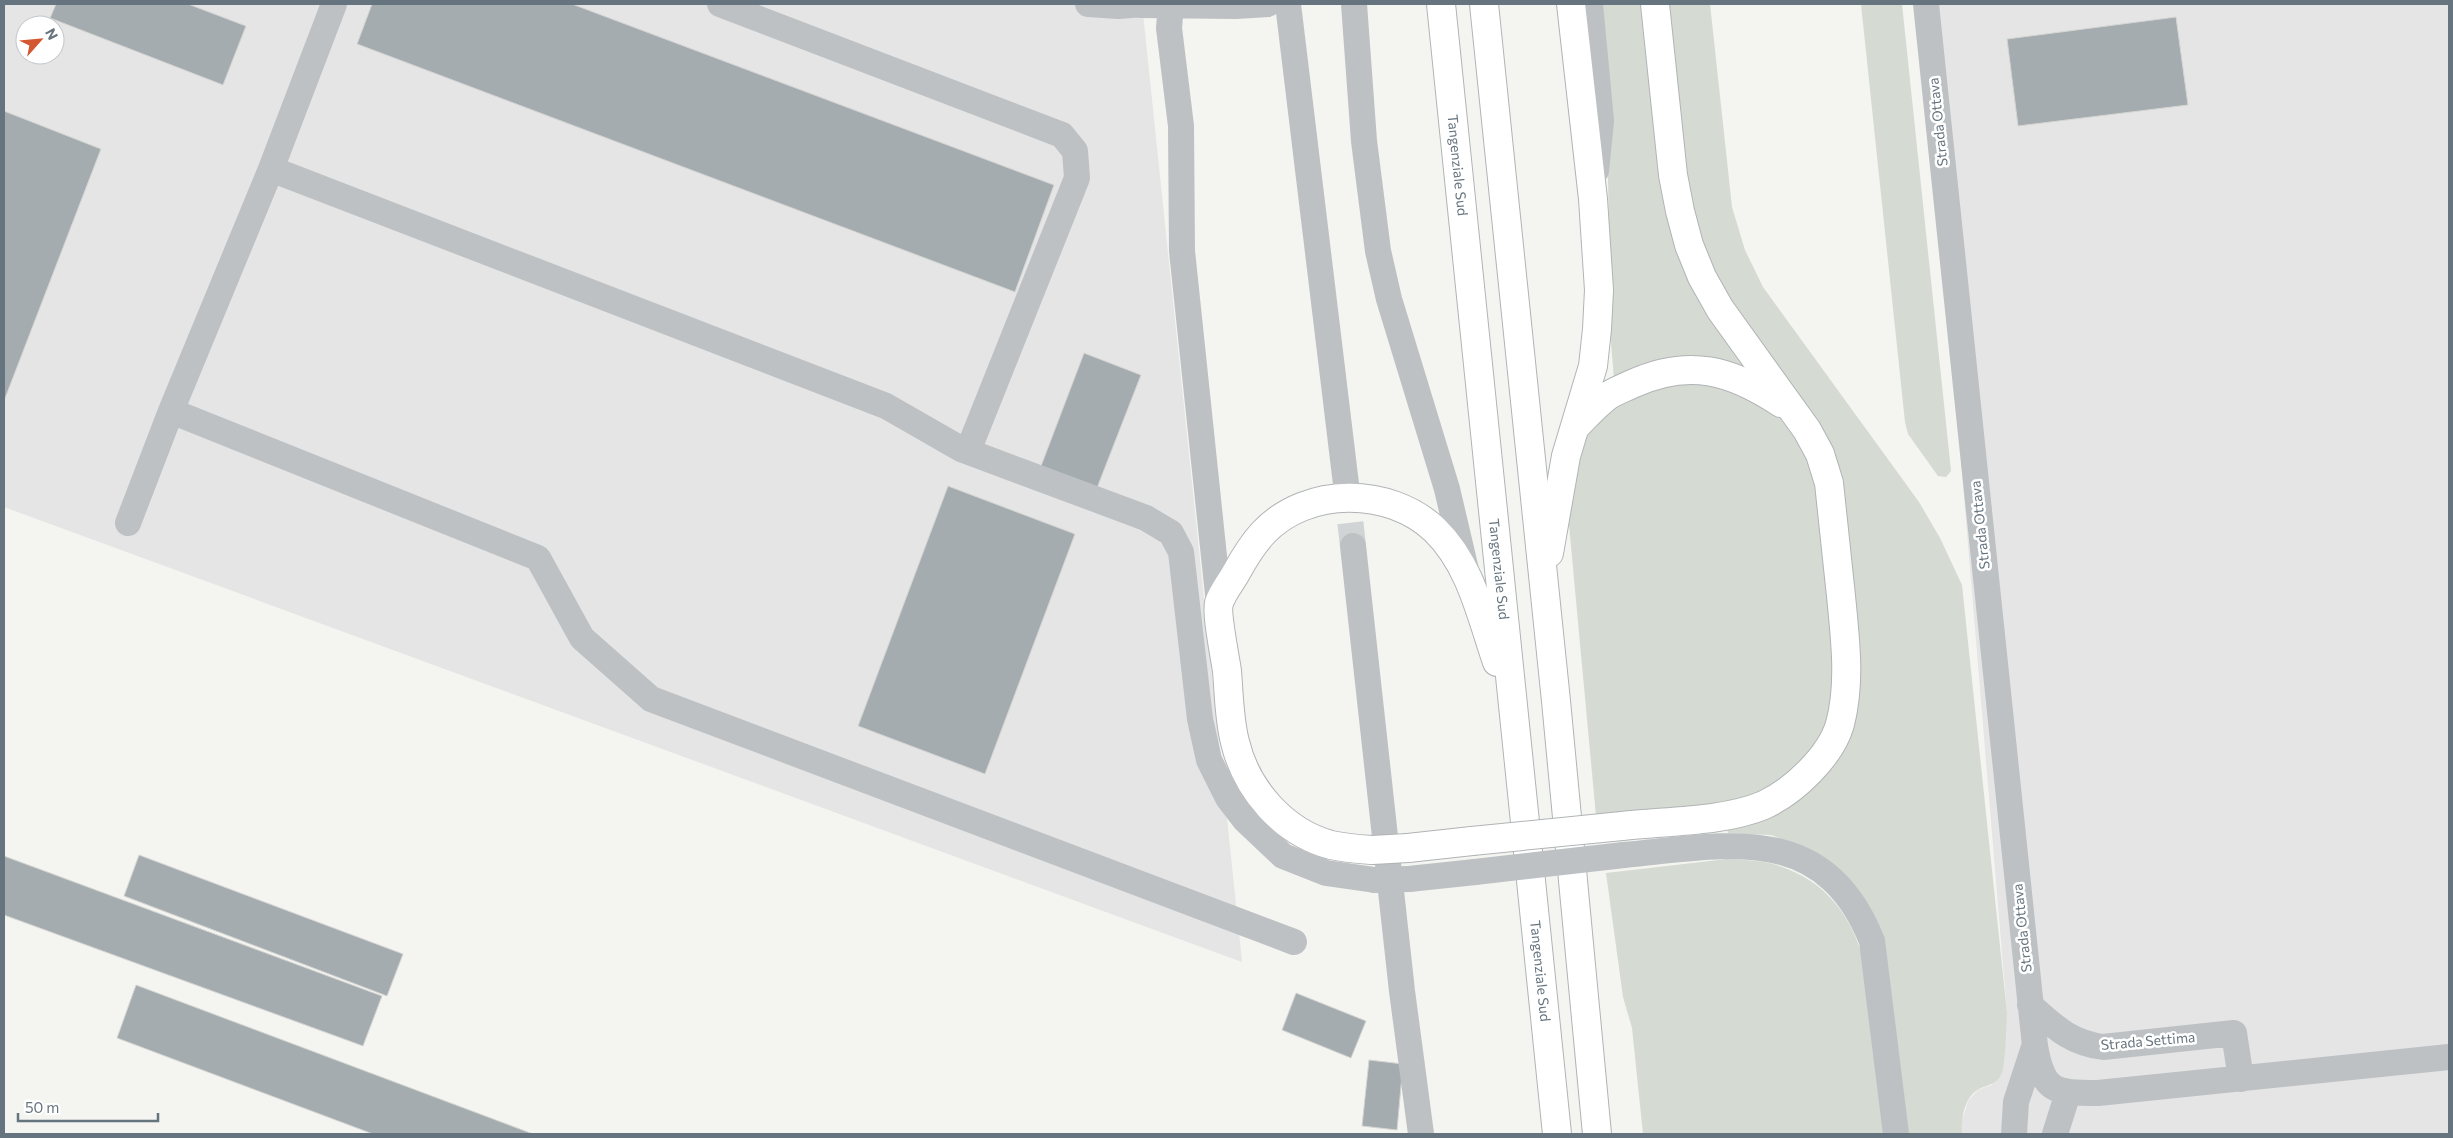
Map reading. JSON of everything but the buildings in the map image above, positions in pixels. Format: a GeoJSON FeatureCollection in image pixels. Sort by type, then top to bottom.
{"type":"FeatureCollection","features":[{"type":"Feature","properties":{"kind":"highway","name":"Tangenziale Sud"},"geometry":{"type":"LineString","coordinates":[[1441,4],[1557,1134]]}},
{"type":"Feature","properties":{"kind":"highway"},"geometry":{"type":"LineString","coordinates":[[1484,4],[1597,1134]]}},
{"type":"Feature","properties":{"kind":"highway"},"geometry":{"type":"LineString","coordinates":[[1543,588],[1566,456],[1593,366],[1598,329],[1598,290],[1592,199],[1571,4]]}},
{"type":"Feature","properties":{"kind":"highway"},"geometry":{"type":"LineString","coordinates":[[1512,704],[1468,579],[1454,551],[1434,529],[1409,511],[1383,502],[1343,497],[1324,500],[1283,517],[1263,533],[1240,566],[1219,604],[1234,740],[1241,764],[1253,786],[1280,817],[1311,837],[1336,846],[1372,850],[1408,848],[1717,816],[1764,804],[1803,779],[1830,746],[1840,726],[1847,678],[1829,483],[1820,454],[1807,430],[1788,407],[1720,308],[1702,277],[1689,245],[1673,175],[1655,4]]}},
{"type":"Feature","properties":{"kind":"highway"},"geometry":{"type":"LineString","coordinates":[[1576,424],[1606,396],[1649,377],[1674,371],[1695,369],[1721,372],[1756,386],[1788,407]]}},
{"type":"Feature","properties":{"kind":"street"},"geometry":{"type":"LineString","coordinates":[[128,524],[171,411],[271,170],[334,4]]}},
{"type":"Feature","properties":{"kind":"street"},"geometry":{"type":"LineString","coordinates":[[720,4],[1062,135],[1076,151],[1077,178],[968,451]]}},
{"type":"Feature","properties":{"kind":"street"},"geometry":{"type":"LineString","coordinates":[[1088,4],[1118,6],[1143,4],[1268,4]]}},
{"type":"Feature","properties":{"kind":"street"},"geometry":{"type":"LineString","coordinates":[[1288,4],[1346,484]]}},
{"type":"Feature","properties":{"kind":"street"},"geometry":{"type":"LineString","coordinates":[[1337,4],[1355,13],[1364,140],[1378,251],[1389,299],[1447,489],[1468,579]]}},
{"type":"Feature","properties":{"kind":"street"},"geometry":{"type":"LineString","coordinates":[[1590,4],[1601,121],[1592,199]]}},
{"type":"Feature","properties":{"kind":"street","name":"Strada Ottava"},"geometry":{"type":"LineString","coordinates":[[1926,4],[2034,1046],[2039,1071],[2059,1089]]}},
{"type":"Feature","properties":{"kind":"street"},"geometry":{"type":"LineString","coordinates":[[1171,5],[1169,28],[1181,126],[1182,251],[1219,604]]}},
{"type":"Feature","properties":{"kind":"street"},"geometry":{"type":"LineString","coordinates":[[271,170],[886,406],[968,451],[1146,518],[1171,533],[1182,552],[1200,719],[1209,760],[1228,798],[1245,820],[1283,856],[1326,873],[1375,880],[1409,879],[1624,854],[1731,845],[1763,847],[1788,853],[1818,867],[1836,883],[1861,915],[1872,940],[1896,1134]]}},
{"type":"Feature","properties":{"kind":"street"},"geometry":{"type":"LineString","coordinates":[[171,411],[538,558],[582,638],[651,699],[1294,942]]}},
{"type":"Feature","properties":{"kind":"street"},"geometry":{"type":"LineString","coordinates":[[1353,546],[1402,991],[1421,1134]]}},
{"type":"Feature","properties":{"kind":"street","name":"Strada Settima"},"geometry":{"type":"LineString","coordinates":[[2030,1005],[2064,1035],[2084,1044],[2103,1047],[2234,1033],[2241,1078]]}},
{"type":"Feature","properties":{"kind":"street","name":"Strada Ottava"},"geometry":{"type":"LineString","coordinates":[[2014,1134],[2016,1102],[2034,1046]]}},
{"type":"Feature","properties":{"kind":"street"},"geometry":{"type":"LineString","coordinates":[[2055,1134],[2059,1089],[2098,1093],[2449,1057]]}},
{"type":"Feature","properties":{"kind":"shaded area"},"geometry":{"type":"Polygon","coordinates":[[[4,4],[1142,4],[1242,962],[4,507],[4,4]]]}},
{"type":"Feature","properties":{"kind":"shaded area"},"geometry":{"type":"Polygon","coordinates":[[[1595,4],[1645,4],[1662,178],[1751,370],[1724,361],[1614,379],[1611,342],[1607,123],[1595,4]]]}},
{"type":"Feature","properties":{"kind":"shaded area"},"geometry":{"type":"Polygon","coordinates":[[[1668,4],[1710,4],[1732,207],[1745,250],[1763,287],[1919,502],[1940,538],[1962,585],[2007,1013],[2003,1070],[1999,1078],[1979,1089],[1970,1097],[1963,1115],[1962,1134],[1907,1134],[1889,979],[1820,857],[1796,844],[1771,835],[1728,833],[1727,828],[1841,749],[1841,483],[1718,284],[1705,251],[1695,217],[1682,146],[1668,4]]]}},
{"type":"Feature","properties":{"kind":"shaded area"},"geometry":{"type":"Polygon","coordinates":[[[1861,4],[1902,4],[1951,471],[1946,477],[1938,476],[1908,434],[1905,422],[1861,4]]]}},
{"type":"Feature","properties":{"kind":"shaded area"},"geometry":{"type":"Polygon","coordinates":[[[1923,4],[2449,4],[2449,1134],[1962,1134],[1961,1124],[1968,1101],[1978,1090],[1992,1085],[2007,1013],[1923,4]]]}},
{"type":"Feature","properties":{"kind":"shaded area"},"geometry":{"type":"Polygon","coordinates":[[[1692,381],[1731,387],[1782,418],[1793,430],[1815,469],[1837,677],[1833,712],[1819,741],[1797,768],[1759,794],[1716,806],[1596,816],[1568,514],[1580,449],[1588,433],[1613,406],[1650,388],[1692,381]]]}},
{"type":"Feature","properties":{"kind":"shaded area"},"geometry":{"type":"Polygon","coordinates":[[[1727,859],[1773,864],[1807,879],[1833,900],[1852,929],[1865,964],[1884,1134],[1643,1134],[1632,1028],[1623,997],[1606,873],[1727,859]]]}},
{"type":"Feature","properties":{"kind":"tunnel"},"geometry":{"type":"LineString","coordinates":[[1346,484],[1353,546]]}}]}
